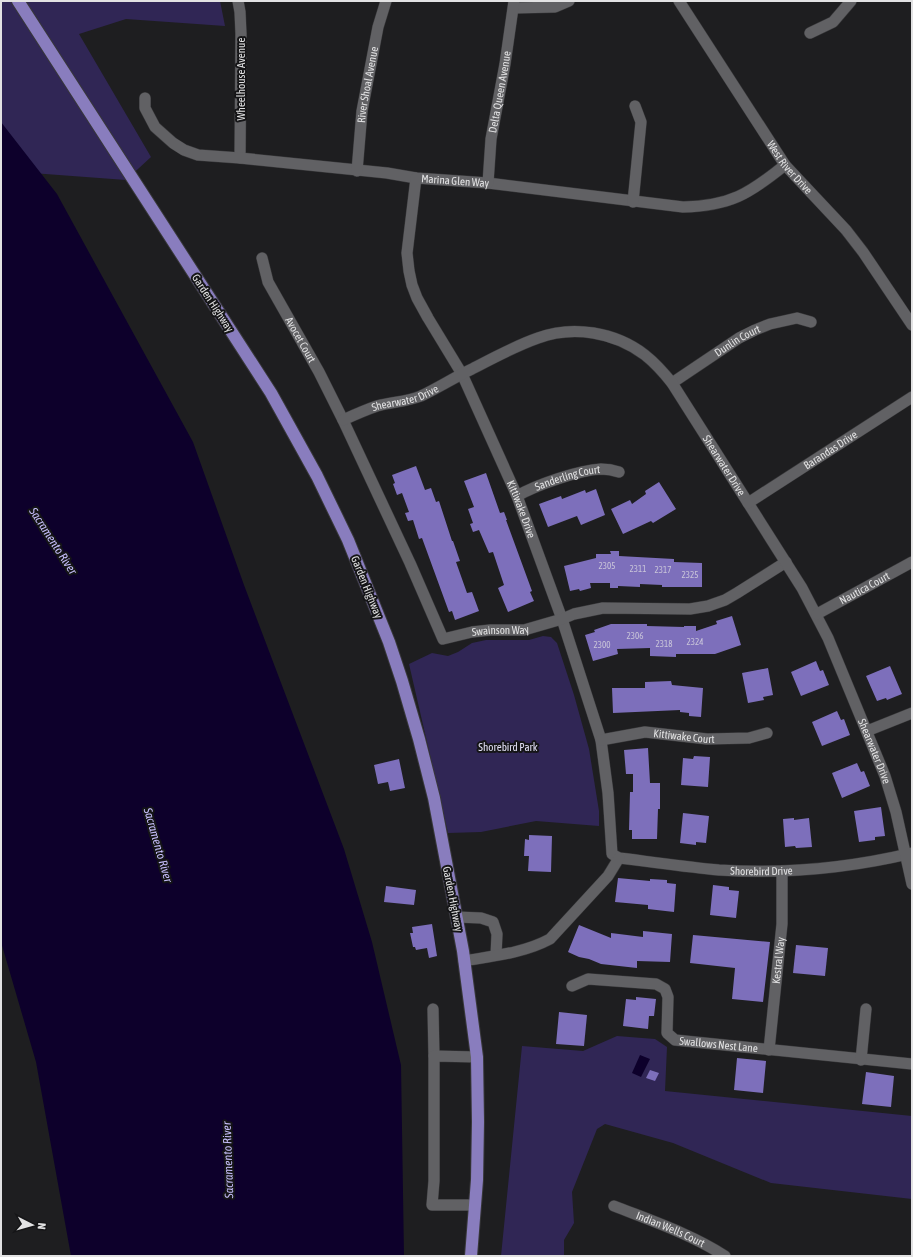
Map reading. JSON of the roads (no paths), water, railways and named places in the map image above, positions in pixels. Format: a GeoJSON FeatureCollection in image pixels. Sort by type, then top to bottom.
{"type":"FeatureCollection","features":[{"type":"Feature","properties":{"kind":"main road","name":"Garden Highway"},"geometry":{"type":"LineString","coordinates":[[18,1],[267,386],[295,434],[348,540],[402,681],[434,798],[457,917],[477,1057],[478,1122],[475,1205],[471,1256]]}},
{"type":"Feature","properties":{"kind":"street","name":"Wheelhouse Avenue"},"geometry":{"type":"LineString","coordinates":[[238,1],[241,34],[240,158]]}},
{"type":"Feature","properties":{"kind":"street","name":"River Shoal Avenue"},"geometry":{"type":"LineString","coordinates":[[357,171],[362,111],[378,27],[386,1]]}},
{"type":"Feature","properties":{"kind":"street"},"geometry":{"type":"LineString","coordinates":[[514,4],[555,6],[569,1]]}},
{"type":"Feature","properties":{"kind":"street","name":"West River Drive"},"geometry":{"type":"LineString","coordinates":[[679,1],[784,165],[859,246],[912,325]]}},
{"type":"Feature","properties":{"kind":"street"},"geometry":{"type":"LineString","coordinates":[[810,32],[833,22],[851,1]]}},
{"type":"Feature","properties":{"kind":"street","name":"Delta Queen Avenue"},"geometry":{"type":"LineString","coordinates":[[488,183],[491,139],[505,64],[514,4]]}},
{"type":"Feature","properties":{"kind":"street","name":"Marina Glen Way"},"geometry":{"type":"LineString","coordinates":[[145,98],[145,108],[148,117],[155,127],[173,143],[184,150],[198,155],[240,158],[416,178],[488,183],[633,202],[683,207],[702,207],[720,203],[748,192],[784,165]]}},
{"type":"Feature","properties":{"kind":"street"},"geometry":{"type":"LineString","coordinates":[[633,202],[641,122],[635,106]]}},
{"type":"Feature","properties":{"kind":"street","name":"Kittiwake Drive"},"geometry":{"type":"LineString","coordinates":[[416,178],[408,253],[409,271],[417,298],[462,374],[517,496],[562,619],[601,740],[616,856]]}},
{"type":"Feature","properties":{"kind":"street","name":"Avocet Court"},"geometry":{"type":"LineString","coordinates":[[262,258],[268,282],[319,372],[342,420]]}},
{"type":"Feature","properties":{"kind":"street","name":"Dunlin Court"},"geometry":{"type":"LineString","coordinates":[[672,383],[739,338],[755,330],[770,324],[797,318],[811,322]]}},
{"type":"Feature","properties":{"kind":"street","name":"Shearwater Drive"},"geometry":{"type":"LineString","coordinates":[[342,420],[378,406],[421,395],[539,338],[556,333],[591,333],[612,338],[629,345],[644,354],[660,368],[672,383],[786,562],[817,614],[885,776],[909,854],[912,884]]}},
{"type":"Feature","properties":{"kind":"street","name":"Barandas Drive"},"geometry":{"type":"LineString","coordinates":[[748,503],[912,397]]}},
{"type":"Feature","properties":{"kind":"street","name":"Swainson Way"},"geometry":{"type":"LineString","coordinates":[[342,420],[410,564],[443,639],[472,632],[490,630],[524,630],[574,614],[603,608],[690,609],[708,606],[725,600],[786,562]]}},
{"type":"Feature","properties":{"kind":"street","name":"Sanderling Court"},"geometry":{"type":"LineString","coordinates":[[517,496],[528,490],[588,471],[600,469],[619,472]]}},
{"type":"Feature","properties":{"kind":"street","name":"Nautica Court"},"geometry":{"type":"LineString","coordinates":[[817,614],[912,562]]}},
{"type":"Feature","properties":{"kind":"street"},"geometry":{"type":"LineString","coordinates":[[867,731],[912,713]]}},
{"type":"Feature","properties":{"kind":"street","name":"Kittiwake Court"},"geometry":{"type":"LineString","coordinates":[[601,740],[646,732],[707,739],[748,738],[768,733]]}},
{"type":"Feature","properties":{"kind":"street","name":"Shorebird Drive"},"geometry":{"type":"LineString","coordinates":[[616,856],[719,870],[782,871],[816,869],[909,854]]}},
{"type":"Feature","properties":{"kind":"street"},"geometry":{"type":"LineString","coordinates":[[464,961],[516,952],[541,944],[550,939],[608,876],[616,856]]}},
{"type":"Feature","properties":{"kind":"street","name":"Kestral Way"},"geometry":{"type":"LineString","coordinates":[[769,1050],[782,924],[782,871]]}},
{"type":"Feature","properties":{"kind":"street"},"geometry":{"type":"LineString","coordinates":[[457,917],[481,918],[493,922],[497,934],[496,955]]}},
{"type":"Feature","properties":{"kind":"street","name":"Swallows Nest Lane"},"geometry":{"type":"LineString","coordinates":[[572,986],[588,980],[656,984],[665,989],[668,997],[668,1033],[675,1040],[860,1060],[912,1064]]}},
{"type":"Feature","properties":{"kind":"street"},"geometry":{"type":"LineString","coordinates":[[433,1009],[434,1181],[432,1205],[475,1205]]}},
{"type":"Feature","properties":{"kind":"street"},"geometry":{"type":"LineString","coordinates":[[860,1060],[866,1009]]}},
{"type":"Feature","properties":{"kind":"street"},"geometry":{"type":"LineString","coordinates":[[434,1056],[477,1057]]}},
{"type":"Feature","properties":{"kind":"street","name":"Indian Wells Court"},"geometry":{"type":"LineString","coordinates":[[614,1206],[683,1234],[709,1246],[725,1256]]}},
{"type":"Feature","properties":{"kind":"water","name":"Sacramento River"},"geometry":{"type":"Polygon","coordinates":[[[1,122],[57,194],[193,442],[244,585],[344,849],[372,942],[401,1065],[404,1256],[71,1256],[36,1062],[1,942],[1,122]]]}},
{"type":"Feature","properties":{"kind":"water"},"geometry":{"type":"Polygon","coordinates":[[[640,1055],[650,1059],[641,1077],[632,1073],[640,1055]]]}},
{"type":"Feature","properties":{"kind":"park label","name":"Shorebird Park"},"geometry":{"type":"Point","coordinates":[508,747]}}]}
